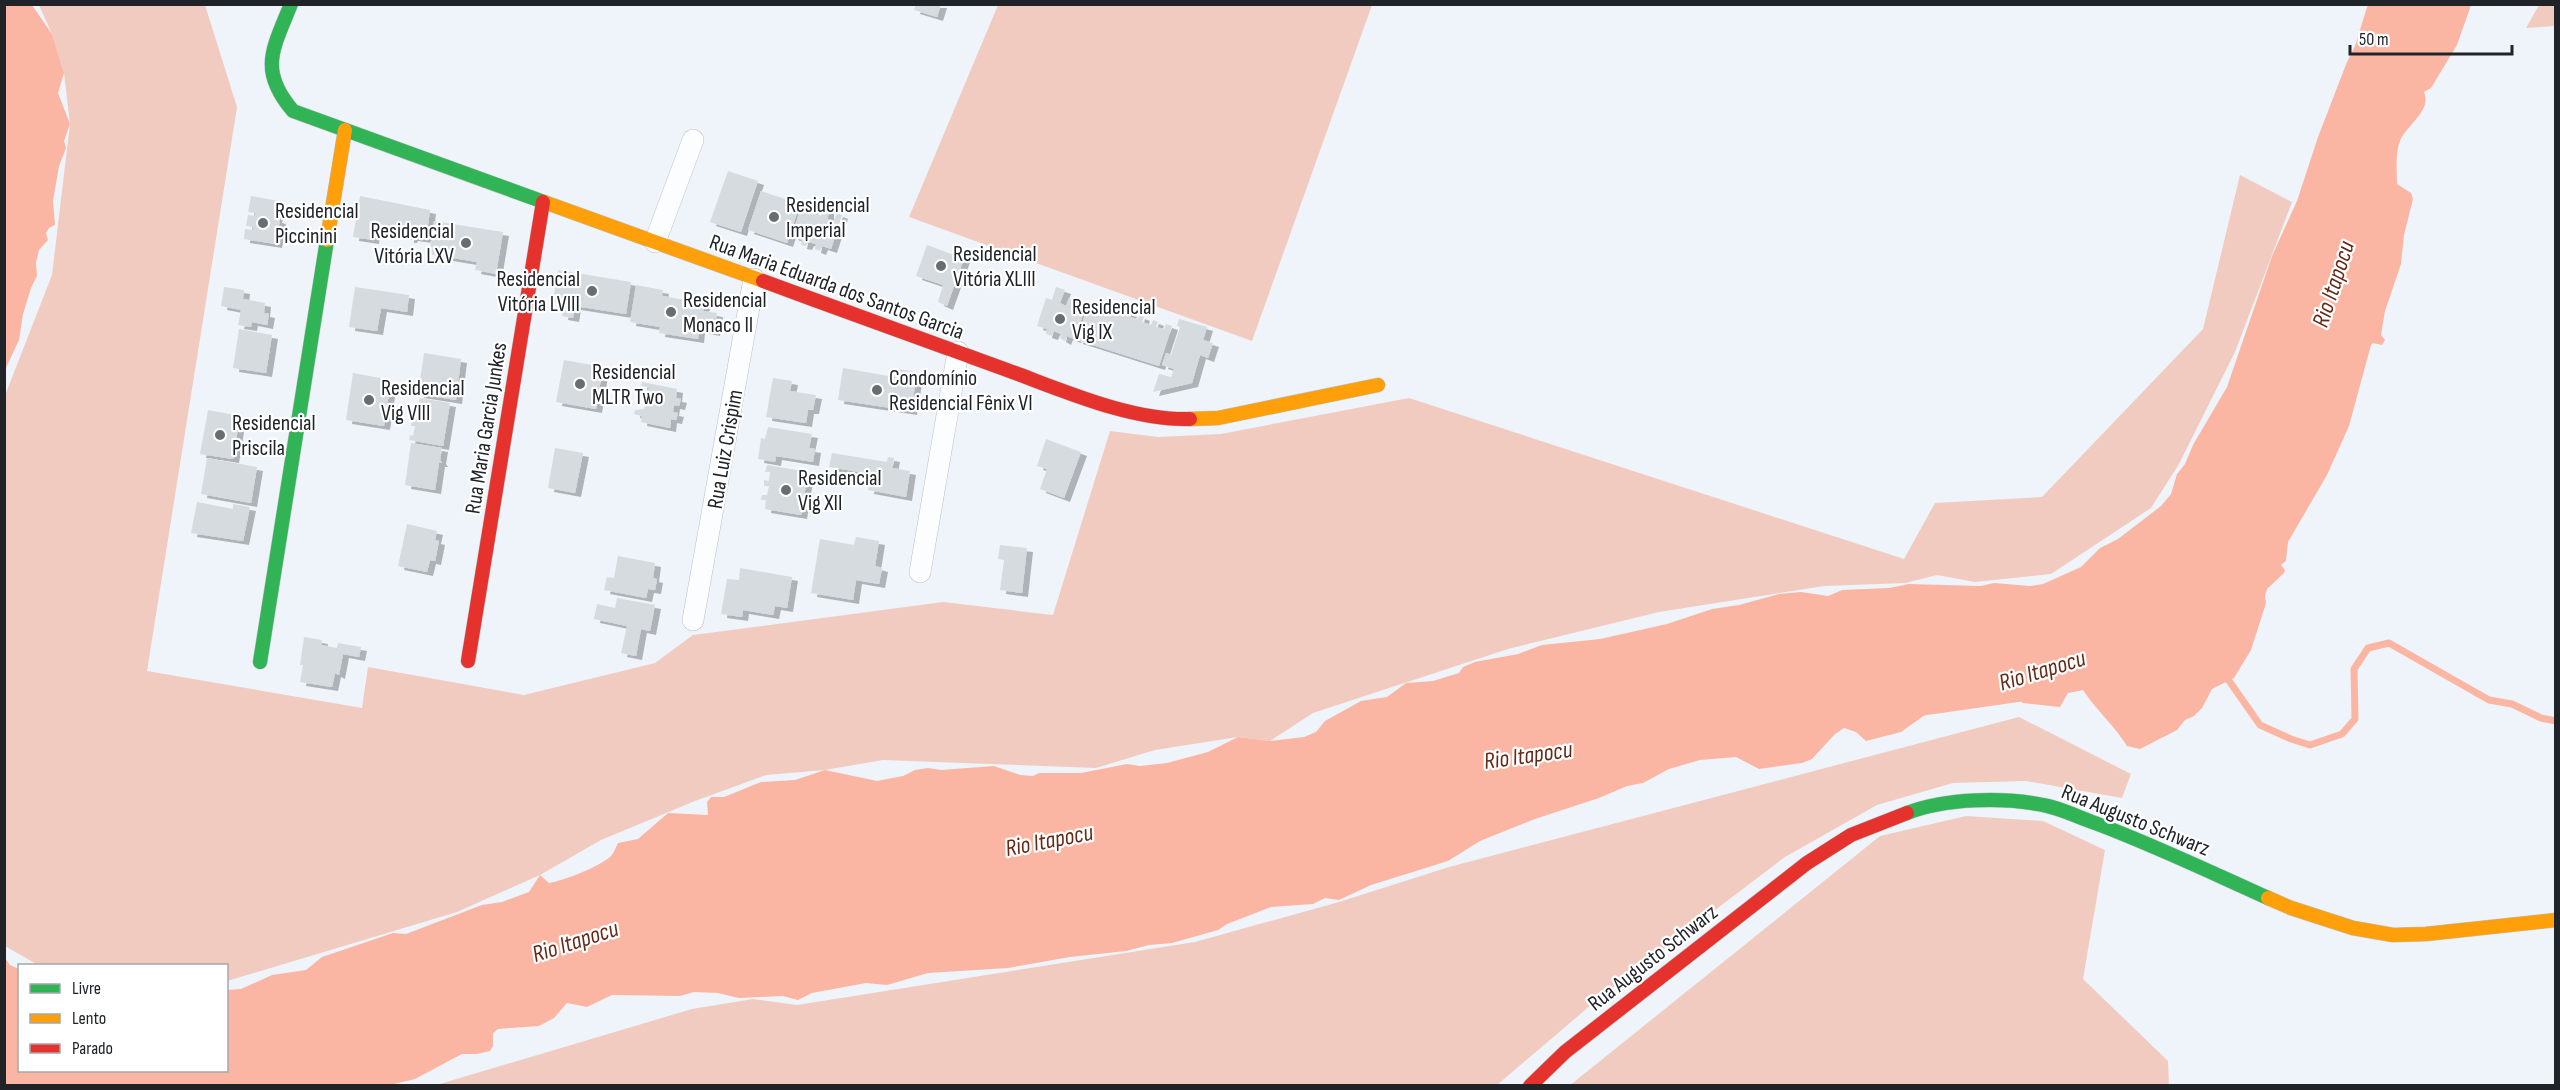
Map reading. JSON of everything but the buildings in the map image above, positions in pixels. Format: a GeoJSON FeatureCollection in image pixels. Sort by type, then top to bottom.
{"type":"FeatureCollection","features":[{"type":"Feature","properties":{"kind":"street","name":"Rua Maria Eduarda dos Santos Garcia"},"geometry":{"type":"LineString","coordinates":[[291,4],[270,57],[271,80],[279,97],[293,111],[1103,404],[1136,414],[1168,420],[1218,418],[1378,385]]}},
{"type":"Feature","properties":{"kind":"street"},"geometry":{"type":"LineString","coordinates":[[260,662],[345,130]]}},
{"type":"Feature","properties":{"kind":"street"},"geometry":{"type":"LineString","coordinates":[[655,242],[693,140]]}},
{"type":"Feature","properties":{"kind":"street","name":"Rua Maria Garcia Junkes"},"geometry":{"type":"LineString","coordinates":[[468,661],[543,202]]}},
{"type":"Feature","properties":{"kind":"street","name":"Rua Luiz Crispim"},"geometry":{"type":"LineString","coordinates":[[693,620],[754,279]]}},
{"type":"Feature","properties":{"kind":"street"},"geometry":{"type":"LineString","coordinates":[[920,572],[958,352]]}},
{"type":"Feature","properties":{"kind":"street","name":"Rua Augusto Schwarz"},"geometry":{"type":"LineString","coordinates":[[1530,1086],[1565,1052],[1808,863],[1851,835],[1917,808],[1967,801],[2008,800],[2045,805],[2129,836],[2291,908],[2353,928],[2393,935],[2426,934],[2556,920]]}},
{"type":"Feature","properties":{"kind":"shaded area"},"geometry":{"type":"Polygon","coordinates":[[[39,5],[205,5],[237,107],[147,671],[362,708],[368,667],[524,695],[655,663],[693,635],[943,602],[1053,615],[1110,431],[1158,437],[1221,434],[1409,398],[1904,559],[1935,503],[2042,497],[2203,329],[2240,175],[2292,202],[2235,352],[2179,464],[2151,508],[2051,574],[1975,582],[1937,575],[1905,583],[1824,586],[1659,612],[1508,649],[1313,713],[1270,741],[1238,737],[1155,750],[1096,768],[883,760],[825,770],[766,775],[695,801],[601,840],[540,875],[457,912],[228,981],[228,964],[36,964],[5,946],[4,398],[52,275],[70,124],[64,73],[52,34],[39,5]]]}},
{"type":"Feature","properties":{"kind":"shaded area"},"geometry":{"type":"Polygon","coordinates":[[[998,5],[1372,5],[1252,341],[909,217],[998,5]]]}},
{"type":"Feature","properties":{"kind":"shaded area"},"geometry":{"type":"Polygon","coordinates":[[[2539,5],[2555,5],[2555,26],[2526,28],[2539,5]]]}},
{"type":"Feature","properties":{"kind":"shaded area"},"geometry":{"type":"Polygon","coordinates":[[[2019,717],[2131,774],[2122,798],[2026,781],[1953,783],[1877,805],[1785,857],[1598,999],[1497,1085],[433,1086],[692,1009],[753,999],[797,1005],[1195,942],[1339,902],[1449,867],[2019,717]]]}},
{"type":"Feature","properties":{"kind":"shaded area"},"geometry":{"type":"Polygon","coordinates":[[[1966,816],[2043,821],[2105,850],[2083,979],[2168,1061],[2169,1086],[1569,1086],[1880,836],[1966,816]]]}},
{"type":"Feature","properties":{"kind":"water"},"geometry":{"type":"Polygon","coordinates":[[[5,4],[32,5],[52,34],[64,73],[58,93],[70,124],[64,141],[66,148],[59,166],[53,201],[55,225],[49,228],[46,233],[48,240],[39,250],[36,263],[37,276],[23,314],[19,340],[5,370],[5,4]]]}},
{"type":"Feature","properties":{"kind":"water"},"geometry":{"type":"Polygon","coordinates":[[[2368,4],[2471,5],[2457,45],[2431,88],[2424,92],[2425,105],[2403,135],[2398,146],[2397,184],[2411,193],[2413,199],[2404,235],[2401,264],[2385,311],[2381,335],[2385,340],[2382,345],[2373,343],[2371,345],[2349,426],[2327,475],[2288,542],[2286,561],[2281,565],[2285,570],[2284,573],[2267,589],[2266,603],[2251,650],[2234,678],[2212,689],[2202,708],[2194,716],[2185,720],[2177,730],[2140,749],[2127,746],[2083,690],[2068,693],[2060,707],[2023,703],[1986,678],[1970,683],[1964,676],[1961,680],[1970,689],[1967,698],[1946,700],[1901,732],[1866,741],[1856,732],[1844,728],[1835,734],[1812,759],[1802,763],[1759,769],[1736,757],[1700,760],[1669,769],[1643,783],[1627,786],[1599,798],[1535,819],[1480,841],[1448,861],[1371,885],[1339,900],[1325,898],[1313,904],[1271,907],[1227,924],[1218,930],[1172,943],[1008,968],[928,973],[887,985],[866,983],[812,993],[798,1000],[783,996],[739,998],[718,993],[694,992],[680,996],[612,995],[587,1007],[567,1003],[554,1018],[539,1026],[498,1029],[493,1033],[493,1046],[490,1051],[462,1054],[415,1079],[390,1085],[5,1085],[5,958],[10,965],[18,969],[18,1072],[228,1072],[228,990],[241,989],[272,975],[306,970],[322,957],[393,933],[406,934],[482,905],[502,902],[529,892],[540,875],[549,883],[572,876],[606,860],[612,855],[618,843],[638,839],[668,813],[708,815],[707,802],[711,797],[724,797],[761,782],[795,780],[825,770],[877,781],[928,768],[941,770],[994,766],[1020,775],[1033,776],[1039,773],[1081,773],[1127,764],[1140,766],[1167,763],[1208,752],[1238,737],[1270,741],[1304,737],[1316,732],[1325,721],[1361,701],[1387,697],[1406,683],[1433,681],[1459,673],[1463,667],[1475,662],[1518,654],[1542,645],[1600,639],[1779,594],[1801,592],[1828,596],[1842,590],[1889,588],[1909,584],[1981,586],[1994,583],[2030,586],[2043,584],[2081,567],[2100,548],[2118,539],[2161,506],[2171,494],[2177,474],[2185,464],[2193,445],[2227,387],[2272,256],[2297,201],[2318,137],[2355,46],[2368,4]]]}},
{"type":"Feature","properties":{"kind":"waterway"},"geometry":{"type":"LineString","coordinates":[[2225,675],[2260,725],[2310,745],[2342,734],[2355,719],[2354,669],[2368,648],[2389,643],[2489,700],[2512,704],[2541,718],[2556,721]]}},
{"type":"Feature","properties":{"kind":"waterway","name":"Rio Itapocu"},"geometry":{"type":"LineString","coordinates":[[1916,697],[2021,682],[2046,672]]}},
{"type":"Feature","properties":{"kind":"traffic: fast"},"geometry":{"type":"LineString","coordinates":[[291,4],[274,47],[272,71],[275,83],[293,111],[544,202]]}},
{"type":"Feature","properties":{"kind":"traffic: fast"},"geometry":{"type":"LineString","coordinates":[[260,662],[327,240]]}},
{"type":"Feature","properties":{"kind":"traffic: fast"},"geometry":{"type":"LineString","coordinates":[[1907,813],[1939,804],[1975,800],[2027,802],[2049,806],[2139,840],[2268,898]]}},
{"type":"Feature","properties":{"kind":"traffic: slow"},"geometry":{"type":"LineString","coordinates":[[327,240],[345,130]]}},
{"type":"Feature","properties":{"kind":"traffic: slow"},"geometry":{"type":"LineString","coordinates":[[544,202],[763,281]]}},
{"type":"Feature","properties":{"kind":"traffic: slow"},"geometry":{"type":"LineString","coordinates":[[1190,419],[1218,418],[1378,385]]}},
{"type":"Feature","properties":{"kind":"traffic: slow"},"geometry":{"type":"LineString","coordinates":[[2268,898],[2353,928],[2393,935],[2426,934],[2556,920]]}},
{"type":"Feature","properties":{"kind":"traffic: jam"},"geometry":{"type":"LineString","coordinates":[[468,661],[543,202]]}},
{"type":"Feature","properties":{"kind":"traffic: jam"},"geometry":{"type":"LineString","coordinates":[[763,281],[1097,403],[1144,415],[1190,419]]}},
{"type":"Feature","properties":{"kind":"traffic: jam"},"geometry":{"type":"LineString","coordinates":[[1530,1086],[1565,1052],[1807,863],[1851,835],[1907,813]]}},
{"type":"Feature","properties":{"kind":"place","name":"Residencial Imperial"},"geometry":{"type":"Point","coordinates":[774,217]}},
{"type":"Feature","properties":{"kind":"place","name":"Residencial Piccinini"},"geometry":{"type":"Point","coordinates":[263,223]}},
{"type":"Feature","properties":{"kind":"place","name":"Residencial Vitória LXV"},"geometry":{"type":"Point","coordinates":[466,243]}},
{"type":"Feature","properties":{"kind":"place","name":"Residencial Vitória XLIII"},"geometry":{"type":"Point","coordinates":[941,266]}},
{"type":"Feature","properties":{"kind":"place","name":"Residencial Vitória LVIII"},"geometry":{"type":"Point","coordinates":[592,291]}},
{"type":"Feature","properties":{"kind":"place","name":"Residencial Monaco II"},"geometry":{"type":"Point","coordinates":[671,312]}},
{"type":"Feature","properties":{"kind":"place","name":"Residencial Vig IX"},"geometry":{"type":"Point","coordinates":[1060,319]}},
{"type":"Feature","properties":{"kind":"place","name":"Residencial MLTR Two"},"geometry":{"type":"Point","coordinates":[580,384]}},
{"type":"Feature","properties":{"kind":"place","name":"Condomínio Residencial Fênix VI"},"geometry":{"type":"Point","coordinates":[877,390]}},
{"type":"Feature","properties":{"kind":"place","name":"Residencial Vig VIII"},"geometry":{"type":"Point","coordinates":[369,400]}},
{"type":"Feature","properties":{"kind":"place","name":"Residencial Priscila"},"geometry":{"type":"Point","coordinates":[220,435]}},
{"type":"Feature","properties":{"kind":"place","name":"Residencial Vig XII"},"geometry":{"type":"Point","coordinates":[786,490]}}]}
